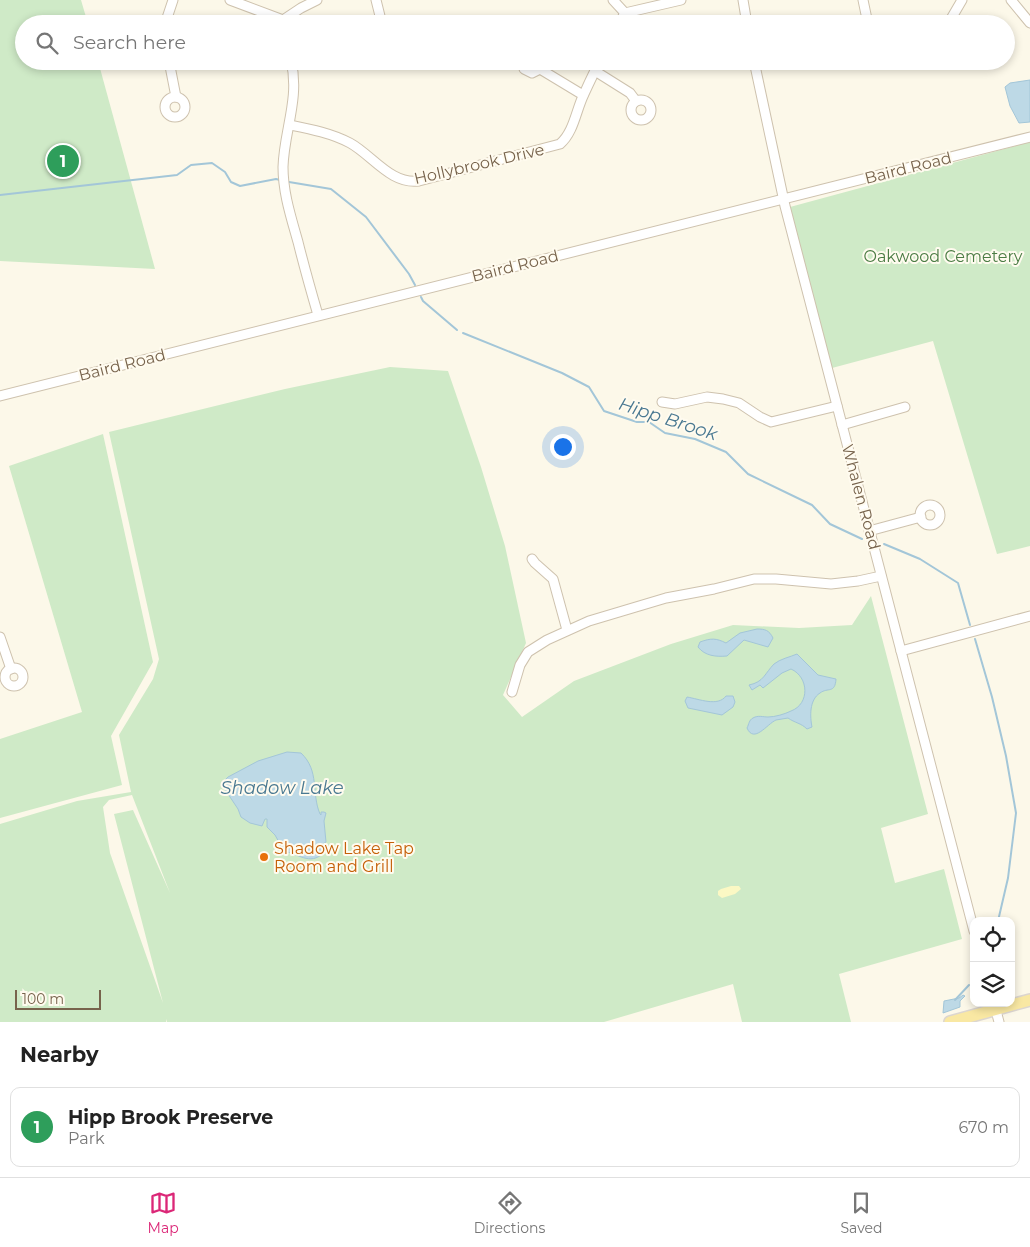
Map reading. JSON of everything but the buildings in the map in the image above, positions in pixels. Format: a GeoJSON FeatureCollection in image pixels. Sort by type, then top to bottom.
{"type":"FeatureCollection","features":[{"type":"Feature","properties":{"kind":"main road"},"geometry":{"type":"LineString","coordinates":[[1015,1003],[1030,1000]]}},
{"type":"Feature","properties":{"kind":"main road"},"geometry":{"type":"LineString","coordinates":[[950,1022],[992,1007]]}},
{"type":"Feature","properties":{"kind":"street"},"geometry":{"type":"LineString","coordinates":[[168,15],[173,0]]}},
{"type":"Feature","properties":{"kind":"street"},"geometry":{"type":"LineString","coordinates":[[230,0],[266,15]]}},
{"type":"Feature","properties":{"kind":"street"},"geometry":{"type":"LineString","coordinates":[[292,15],[317,0]]}},
{"type":"Feature","properties":{"kind":"street"},"geometry":{"type":"LineString","coordinates":[[376,0],[380,15]]}},
{"type":"Feature","properties":{"kind":"street"},"geometry":{"type":"LineString","coordinates":[[613,0],[625,13],[681,0]]}},
{"type":"Feature","properties":{"kind":"street"},"geometry":{"type":"LineString","coordinates":[[743,0],[746,15]]}},
{"type":"Feature","properties":{"kind":"street"},"geometry":{"type":"LineString","coordinates":[[863,0],[866,15]]}},
{"type":"Feature","properties":{"kind":"street"},"geometry":{"type":"LineString","coordinates":[[953,15],[962,0]]}},
{"type":"Feature","properties":{"kind":"street"},"geometry":{"type":"LineString","coordinates":[[1011,0],[1030,23]]}},
{"type":"Feature","properties":{"kind":"street"},"geometry":{"type":"LineString","coordinates":[[171,70],[176,97]]}},
{"type":"Feature","properties":{"kind":"street"},"geometry":{"type":"LineString","coordinates":[[292,70],[294,90],[283,166],[285,193],[318,315]]}},
{"type":"Feature","properties":{"kind":"street"},"geometry":{"type":"LineString","coordinates":[[525,70],[529,73],[535,73],[537,70]]}},
{"type":"Feature","properties":{"kind":"street"},"geometry":{"type":"LineString","coordinates":[[548,70],[583,95]]}},
{"type":"Feature","properties":{"kind":"street","name":"Whalen Road"},"geometry":{"type":"LineString","coordinates":[[756,70],[784,200],[970,917]]}},
{"type":"Feature","properties":{"kind":"street"},"geometry":{"type":"LineString","coordinates":[[595,71],[630,93],[636,101]]}},
{"type":"Feature","properties":{"kind":"street","name":"Hollybrook Drive"},"geometry":{"type":"LineString","coordinates":[[290,125],[329,134],[348,142],[370,156],[394,176],[412,182],[560,144],[565,140],[571,129],[583,95],[595,71]]}},
{"type":"Feature","properties":{"kind":"street","name":"Baird Road"},"geometry":{"type":"LineString","coordinates":[[0,396],[1030,137]]}},
{"type":"Feature","properties":{"kind":"street"},"geometry":{"type":"LineString","coordinates":[[662,402],[676,404],[707,398],[724,399],[739,403],[771,422],[837,406]]}},
{"type":"Feature","properties":{"kind":"street"},"geometry":{"type":"LineString","coordinates":[[842,425],[905,407]]}},
{"type":"Feature","properties":{"kind":"street"},"geometry":{"type":"LineString","coordinates":[[869,531],[921,517]]}},
{"type":"Feature","properties":{"kind":"street"},"geometry":{"type":"LineString","coordinates":[[532,559],[553,579],[567,630]]}},
{"type":"Feature","properties":{"kind":"street"},"geometry":{"type":"LineString","coordinates":[[512,692],[520,665],[525,656],[538,645],[567,630],[666,598],[754,579],[776,578],[831,584],[881,576]]}},
{"type":"Feature","properties":{"kind":"street"},"geometry":{"type":"LineString","coordinates":[[901,651],[1030,616]]}},
{"type":"Feature","properties":{"kind":"street"},"geometry":{"type":"LineString","coordinates":[[0,637],[11,669]]}},
{"type":"Feature","properties":{"kind":"street"},"geometry":{"type":"LineString","coordinates":[[995,1007],[999,1022]]}},
{"type":"Feature","properties":{"kind":"green space"},"geometry":{"type":"Polygon","coordinates":[[[0,0],[81,0],[85,15],[15,15],[15,70],[100,70],[155,269],[0,261],[0,0]]]}},
{"type":"Feature","properties":{"kind":"green space","name":"Oakwood Cemetery"},"geometry":{"type":"Polygon","coordinates":[[[1030,142],[1030,546],[997,554],[933,341],[832,368],[790,207],[1030,142]]]}},
{"type":"Feature","properties":{"kind":"green space"},"geometry":{"type":"Polygon","coordinates":[[[390,367],[448,371],[481,467],[505,546],[526,643],[503,695],[522,717],[574,681],[671,644],[733,625],[799,628],[852,625],[871,596],[928,814],[881,828],[895,883],[944,869],[962,939],[839,974],[851,1022],[742,1022],[733,984],[604,1022],[167,1022],[167,1019],[166,1022],[0,1022],[0,824],[77,801],[131,792],[119,735],[153,679],[159,659],[109,432],[285,389],[390,367]],[[132,795],[109,800],[103,807],[110,853],[163,1003],[114,814],[133,810],[170,893],[132,795]]]}},
{"type":"Feature","properties":{"kind":"green space"},"geometry":{"type":"Polygon","coordinates":[[[103,434],[153,662],[111,736],[122,785],[0,818],[0,739],[82,712],[9,466],[103,434]]]}},
{"type":"Feature","properties":{"kind":"sand"},"geometry":{"type":"Polygon","coordinates":[[[731,886],[739,886],[741,889],[735,894],[722,898],[718,895],[718,891],[731,886]]]}},
{"type":"Feature","properties":{"kind":"water"},"geometry":{"type":"Polygon","coordinates":[[[1030,80],[1030,122],[1019,123],[1010,106],[1005,87],[1010,83],[1030,80]]]}},
{"type":"Feature","properties":{"kind":"water"},"geometry":{"type":"Polygon","coordinates":[[[757,629],[766,630],[770,633],[773,638],[768,647],[744,640],[727,656],[719,656],[707,654],[698,647],[700,642],[710,639],[726,643],[740,633],[757,629]]]}},
{"type":"Feature","properties":{"kind":"water"},"geometry":{"type":"Polygon","coordinates":[[[797,654],[818,675],[836,679],[834,687],[816,696],[812,704],[812,727],[807,729],[788,718],[776,720],[761,732],[753,734],[747,728],[753,718],[783,714],[797,708],[802,703],[805,690],[804,684],[797,673],[791,669],[782,673],[763,688],[760,685],[752,690],[749,685],[758,682],[776,662],[797,654]]]}},
{"type":"Feature","properties":{"kind":"water"},"geometry":{"type":"Polygon","coordinates":[[[726,696],[733,696],[735,702],[733,707],[722,715],[688,708],[685,701],[687,697],[713,702],[726,696]]]}},
{"type":"Feature","properties":{"kind":"water","name":"Shadow Lake"},"geometry":{"type":"Polygon","coordinates":[[[287,752],[301,753],[307,760],[313,775],[317,806],[321,815],[321,812],[326,813],[324,821],[326,842],[323,844],[327,847],[316,858],[306,858],[284,851],[275,835],[267,827],[267,819],[265,819],[262,826],[250,823],[241,817],[226,791],[225,780],[228,777],[258,761],[287,752]]]}},
{"type":"Feature","properties":{"kind":"water"},"geometry":{"type":"Polygon","coordinates":[[[963,995],[965,996],[960,1001],[960,1007],[943,1013],[944,1001],[959,998],[963,995]]]}},
{"type":"Feature","properties":{"kind":"waterway","name":"Hipp Brook"},"geometry":{"type":"LineString","coordinates":[[0,195],[177,175],[191,165],[212,163],[225,172],[231,182],[240,186],[276,179],[280,180]]}},
{"type":"Feature","properties":{"kind":"waterway","name":"Hipp Brook"},"geometry":{"type":"LineString","coordinates":[[289,182],[331,189],[366,217],[409,274],[415,285]]}},
{"type":"Feature","properties":{"kind":"waterway","name":"Hipp Brook"},"geometry":{"type":"LineString","coordinates":[[421,297],[423,301],[457,330]]}},
{"type":"Feature","properties":{"kind":"waterway","name":"Hipp Brook"},"geometry":{"type":"LineString","coordinates":[[463,333],[562,373],[589,387],[604,411],[637,422],[649,422],[665,433],[695,439],[726,452],[748,474],[812,505],[830,524],[862,539]]}},
{"type":"Feature","properties":{"kind":"waterway","name":"Hipp Brook"},"geometry":{"type":"LineString","coordinates":[[884,544],[920,559],[958,583],[970,625]]}},
{"type":"Feature","properties":{"kind":"waterway","name":"Hipp Brook"},"geometry":{"type":"LineString","coordinates":[[975,639],[992,697],[1006,756],[1016,813],[1008,878],[999,917]]}},
{"type":"Feature","properties":{"kind":"waterway","name":"Hipp Brook"},"geometry":{"type":"LineString","coordinates":[[955,1000],[969,985]]}},
{"type":"Feature","properties":{"kind":"place","name":"Hipp Brook Preserve"},"geometry":{"type":"Point","coordinates":[63,161]}},
{"type":"Feature","properties":{"kind":"place","name":"Shadow Lake Tap Room and Grill"},"geometry":{"type":"Point","coordinates":[264,857]}}]}
